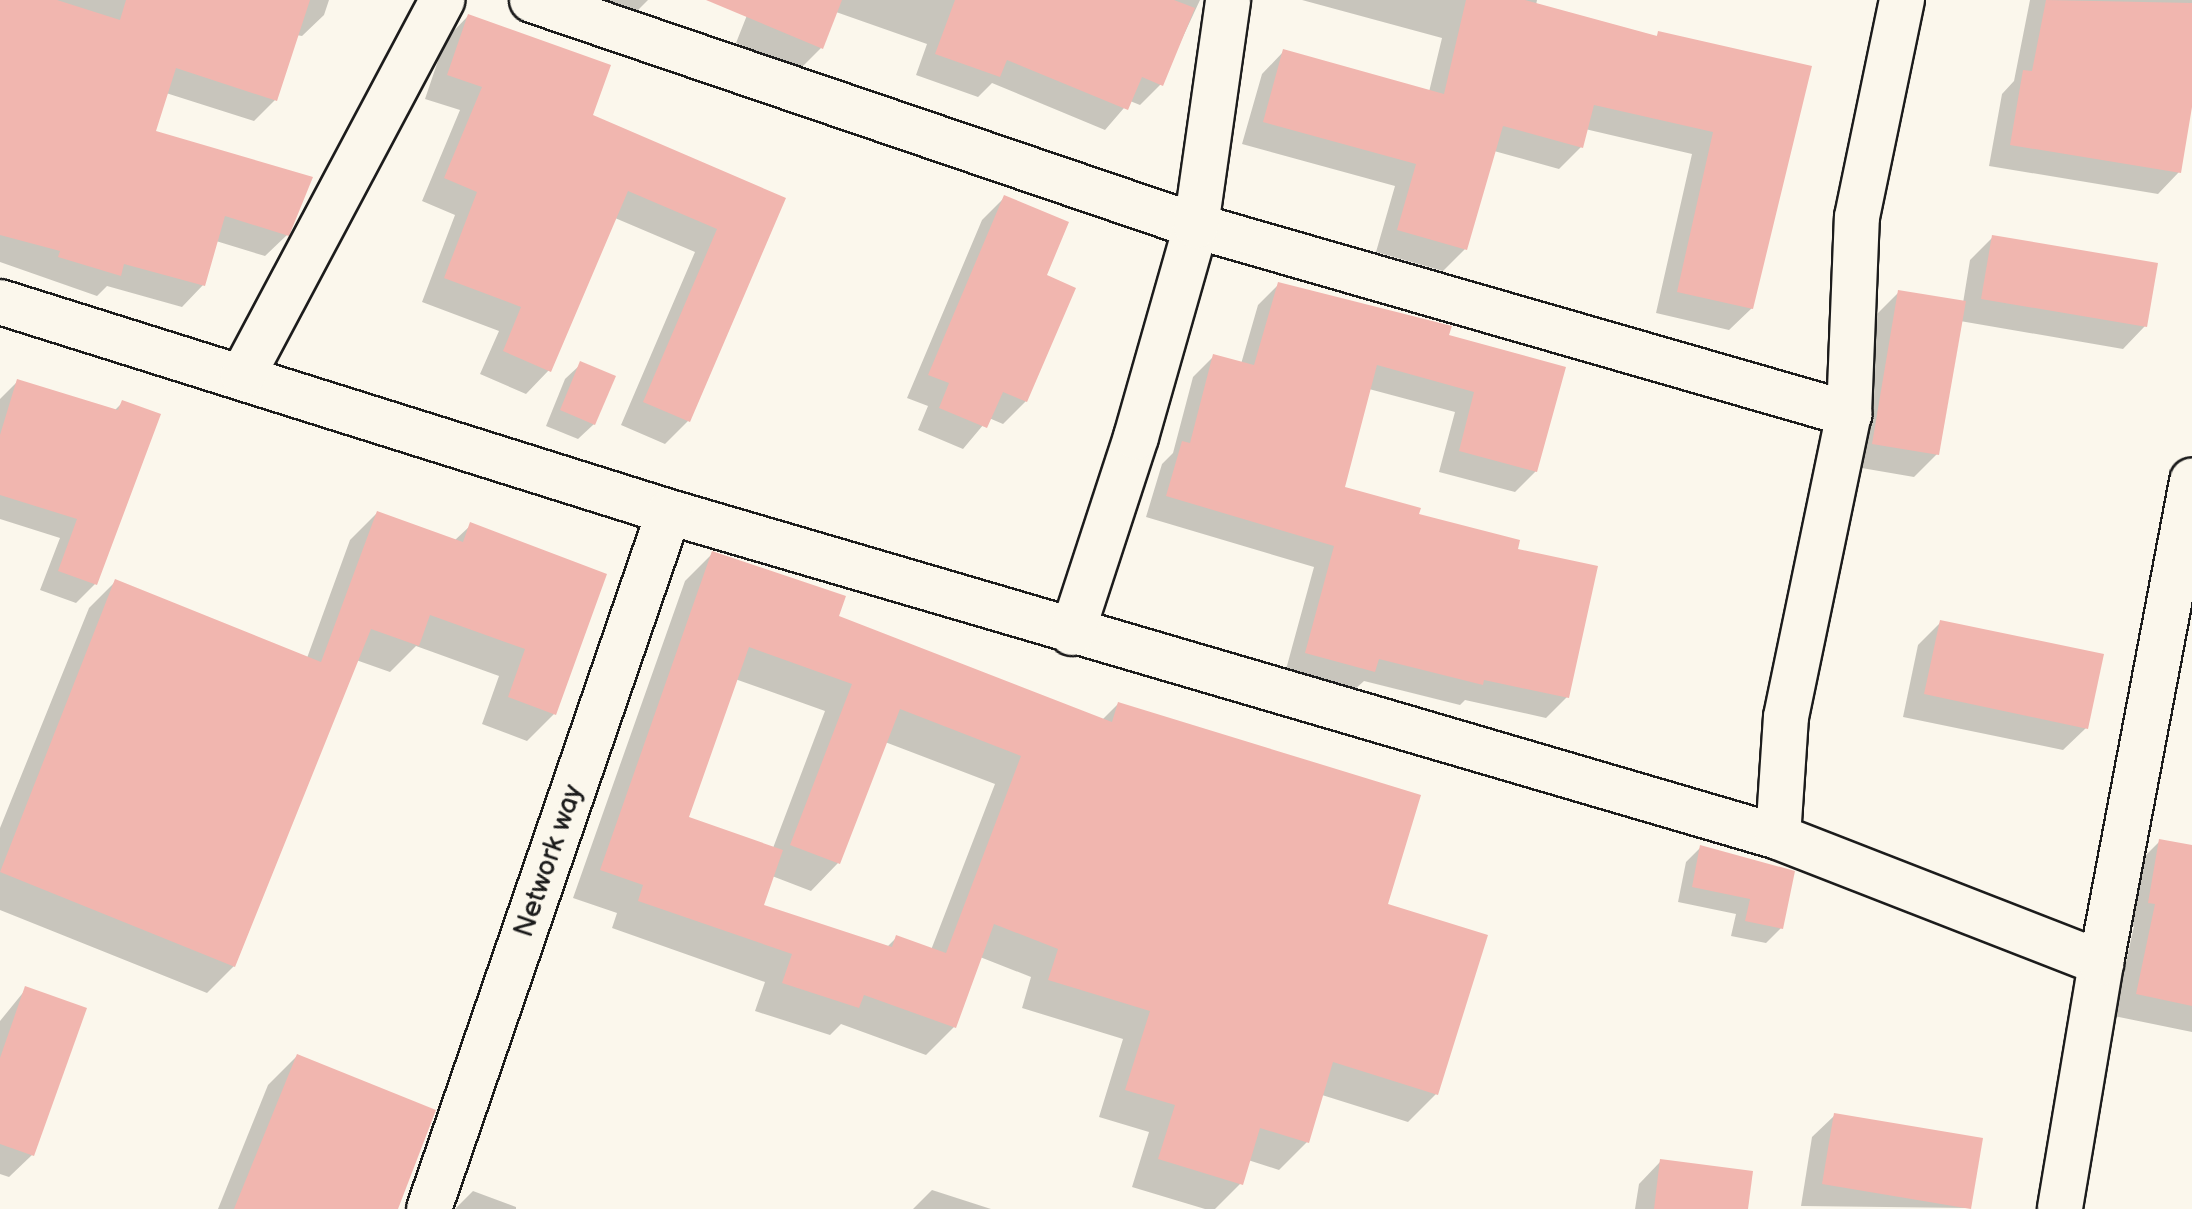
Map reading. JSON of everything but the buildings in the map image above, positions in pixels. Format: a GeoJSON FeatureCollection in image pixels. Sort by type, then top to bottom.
{"type":"FeatureCollection","features":[{"type":"Feature","properties":{"kind":"street"},"geometry":{"type":"LineString","coordinates":[[243,375],[442,0]]}},
{"type":"Feature","properties":{"kind":"street"},"geometry":{"type":"LineString","coordinates":[[532,0],[1196,226],[1849,414]]}},
{"type":"Feature","properties":{"kind":"street"},"geometry":{"type":"LineString","coordinates":[[1072,633],[1136,437],[1196,226],[1228,0]]}},
{"type":"Feature","properties":{"kind":"street"},"geometry":{"type":"LineString","coordinates":[[1778,837],[1786,717],[1849,414],[1857,217],[1902,0]]}},
{"type":"Feature","properties":{"kind":"street"},"geometry":{"type":"LineString","coordinates":[[0,302],[243,375],[669,512],[1072,633],[1778,837],[2101,963]]}},
{"type":"Feature","properties":{"kind":"street"},"geometry":{"type":"LineString","coordinates":[[2060,1209],[2101,963],[2192,480]]}},
{"type":"Feature","properties":{"kind":"street","name":"Network way"},"geometry":{"type":"LineString","coordinates":[[429,1209],[669,512]]}}]}
